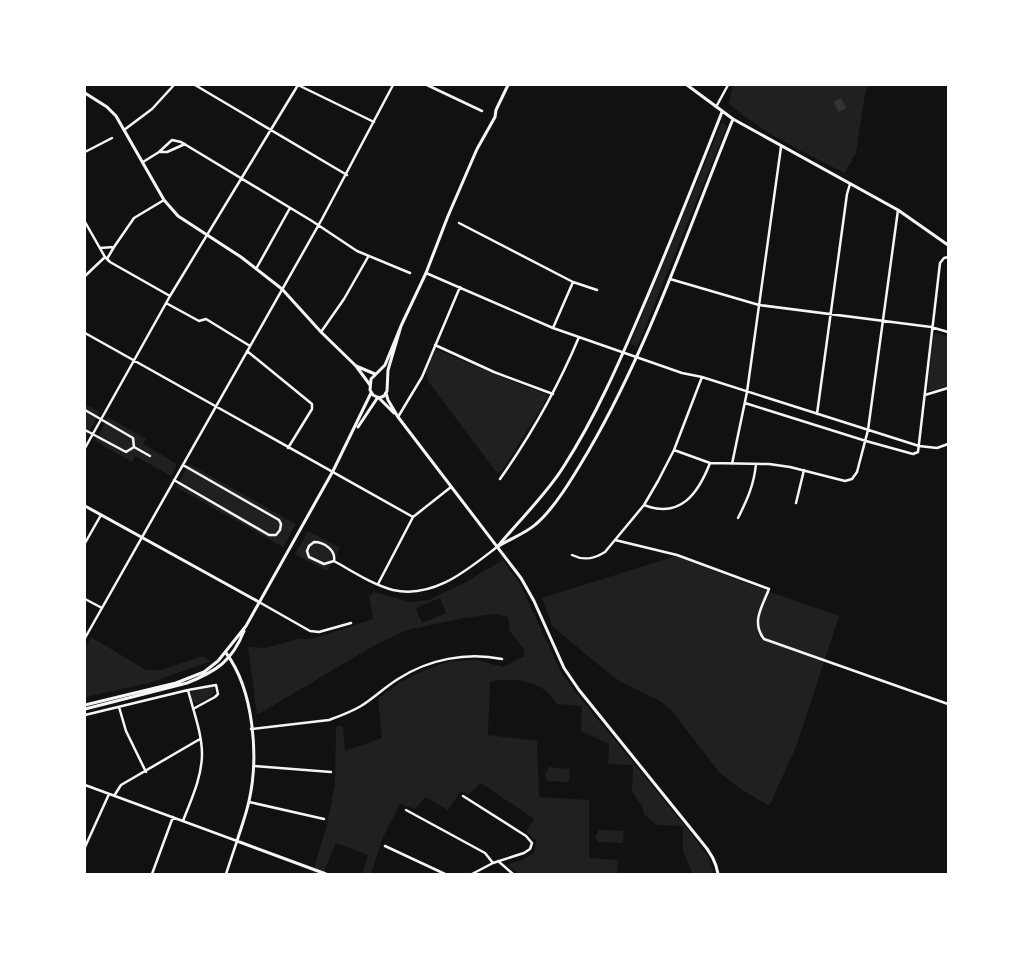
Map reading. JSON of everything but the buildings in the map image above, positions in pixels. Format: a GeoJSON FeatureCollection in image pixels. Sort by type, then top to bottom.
{"type":"FeatureCollection","features":[{"type":"Feature","properties":{"kind":"street"},"geometry":{"type":"LineString","coordinates":[[124,130],[152,109],[174,85]]}},
{"type":"Feature","properties":{"kind":"street"},"geometry":{"type":"LineString","coordinates":[[195,85],[346,175]]}},
{"type":"Feature","properties":{"kind":"street"},"geometry":{"type":"LineString","coordinates":[[85,448],[170,296],[298,85],[374,122]]}},
{"type":"Feature","properties":{"kind":"street"},"geometry":{"type":"LineString","coordinates":[[388,85],[389,92]]}},
{"type":"Feature","properties":{"kind":"street"},"geometry":{"type":"LineString","coordinates":[[85,638],[318,226],[392,85]]}},
{"type":"Feature","properties":{"kind":"street"},"geometry":{"type":"LineString","coordinates":[[426,85],[482,111]]}},
{"type":"Feature","properties":{"kind":"street"},"geometry":{"type":"LineString","coordinates":[[370,384],[385,365],[400,326],[426,273],[455,199],[508,85]]}},
{"type":"Feature","properties":{"kind":"street"},"geometry":{"type":"LineString","coordinates":[[688,85],[733,119],[898,210],[948,245]]}},
{"type":"Feature","properties":{"kind":"street"},"geometry":{"type":"LineString","coordinates":[[716,107],[728,85]]}},
{"type":"Feature","properties":{"kind":"street"},"geometry":{"type":"LineString","coordinates":[[85,93],[116,116],[164,200],[178,216],[256,268],[282,289],[321,332],[356,366],[370,384],[371,393],[351,438],[246,626],[238,647],[229,657],[215,670],[187,683],[85,709]]}},
{"type":"Feature","properties":{"kind":"street"},"geometry":{"type":"LineString","coordinates":[[497,547],[541,498],[564,466],[602,397],[623,352],[722,112]]}},
{"type":"Feature","properties":{"kind":"street"},"geometry":{"type":"LineString","coordinates":[[334,561],[335,556],[332,550],[319,542],[314,542],[309,546],[307,551],[309,556],[324,564],[334,561],[393,590],[413,592],[430,590],[446,583],[497,547],[536,524],[551,507],[581,464],[599,432],[636,356],[670,279],[733,119]]}},
{"type":"Feature","properties":{"kind":"street"},"geometry":{"type":"LineString","coordinates":[[85,152],[112,138]]}},
{"type":"Feature","properties":{"kind":"street"},"geometry":{"type":"LineString","coordinates":[[143,162],[159,152],[172,140],[185,144],[369,257],[410,273]]}},
{"type":"Feature","properties":{"kind":"street"},"geometry":{"type":"LineString","coordinates":[[159,152],[167,152],[185,144]]}},
{"type":"Feature","properties":{"kind":"street"},"geometry":{"type":"LineString","coordinates":[[732,464],[748,392],[781,147]]}},
{"type":"Feature","properties":{"kind":"street"},"geometry":{"type":"LineString","coordinates":[[817,414],[847,194],[850,184]]}},
{"type":"Feature","properties":{"kind":"street"},"geometry":{"type":"LineString","coordinates":[[85,276],[106,258],[134,218],[164,200]]}},
{"type":"Feature","properties":{"kind":"street"},"geometry":{"type":"LineString","coordinates":[[256,268],[290,208]]}},
{"type":"Feature","properties":{"kind":"street"},"geometry":{"type":"LineString","coordinates":[[674,450],[710,463],[769,464],[804,470],[845,481],[852,479],[857,472],[868,430],[898,210]]}},
{"type":"Feature","properties":{"kind":"street"},"geometry":{"type":"LineString","coordinates":[[85,222],[106,258],[170,296]]}},
{"type":"Feature","properties":{"kind":"street"},"geometry":{"type":"LineString","coordinates":[[460,223],[573,282],[597,290]]}},
{"type":"Feature","properties":{"kind":"street"},"geometry":{"type":"LineString","coordinates":[[100,248],[114,247]]}},
{"type":"Feature","properties":{"kind":"street"},"geometry":{"type":"LineString","coordinates":[[321,332],[369,257]]}},
{"type":"Feature","properties":{"kind":"street"},"geometry":{"type":"LineString","coordinates":[[745,403],[866,441],[913,454],[918,452],[940,263],[944,258],[948,257]]}},
{"type":"Feature","properties":{"kind":"street"},"geometry":{"type":"LineString","coordinates":[[426,273],[553,328],[682,373],[702,377],[919,446],[937,448],[948,444]]}},
{"type":"Feature","properties":{"kind":"street"},"geometry":{"type":"LineString","coordinates":[[670,279],[759,306],[883,321],[948,332]]}},
{"type":"Feature","properties":{"kind":"street"},"geometry":{"type":"LineString","coordinates":[[553,328],[573,282]]}},
{"type":"Feature","properties":{"kind":"street"},"geometry":{"type":"LineString","coordinates":[[398,417],[422,377],[460,287]]}},
{"type":"Feature","properties":{"kind":"street"},"geometry":{"type":"LineString","coordinates":[[166,303],[199,321],[206,319],[250,346]]}},
{"type":"Feature","properties":{"kind":"street"},"geometry":{"type":"LineString","coordinates":[[400,326],[390,363],[386,394],[388,400],[398,417],[528,588],[564,668],[579,690],[711,854],[717,866],[718,874]]}},
{"type":"Feature","properties":{"kind":"street"},"geometry":{"type":"LineString","coordinates":[[85,332],[413,518]]}},
{"type":"Feature","properties":{"kind":"street"},"geometry":{"type":"LineString","coordinates":[[500,479],[553,394],[579,336]]}},
{"type":"Feature","properties":{"kind":"street"},"geometry":{"type":"LineString","coordinates":[[435,345],[494,372],[553,394]]}},
{"type":"Feature","properties":{"kind":"street"},"geometry":{"type":"LineString","coordinates":[[248,351],[312,404],[312,409],[288,448]]}},
{"type":"Feature","properties":{"kind":"street"},"geometry":{"type":"LineString","coordinates":[[356,366],[383,375],[388,381]]}},
{"type":"Feature","properties":{"kind":"street"},"geometry":{"type":"LineString","coordinates":[[572,554],[579,558],[588,559],[605,552],[644,505],[674,450],[702,377]]}},
{"type":"Feature","properties":{"kind":"street"},"geometry":{"type":"LineString","coordinates":[[925,395],[948,388]]}},
{"type":"Feature","properties":{"kind":"street"},"geometry":{"type":"LineString","coordinates":[[371,393],[378,397],[398,417]]}},
{"type":"Feature","properties":{"kind":"street"},"geometry":{"type":"LineString","coordinates":[[351,438],[378,397],[386,394]]}},
{"type":"Feature","properties":{"kind":"street"},"geometry":{"type":"LineString","coordinates":[[85,410],[133,438],[134,447]]}},
{"type":"Feature","properties":{"kind":"street"},"geometry":{"type":"LineString","coordinates":[[85,430],[126,452],[134,447]]}},
{"type":"Feature","properties":{"kind":"street"},"geometry":{"type":"LineString","coordinates":[[134,447],[150,456]]}},
{"type":"Feature","properties":{"kind":"street"},"geometry":{"type":"LineString","coordinates":[[644,505],[666,510],[680,506],[699,488],[710,463]]}},
{"type":"Feature","properties":{"kind":"street"},"geometry":{"type":"LineString","coordinates":[[738,518],[749,497],[754,482],[756,464]]}},
{"type":"Feature","properties":{"kind":"street"},"geometry":{"type":"LineString","coordinates":[[174,480],[269,534],[276,535],[280,530],[281,524],[279,520],[182,465]]}},
{"type":"Feature","properties":{"kind":"street"},"geometry":{"type":"LineString","coordinates":[[796,503],[804,470]]}},
{"type":"Feature","properties":{"kind":"street"},"geometry":{"type":"LineString","coordinates":[[378,584],[413,518],[451,487]]}},
{"type":"Feature","properties":{"kind":"street"},"geometry":{"type":"LineString","coordinates":[[85,506],[310,631],[319,632],[351,623]]}},
{"type":"Feature","properties":{"kind":"street"},"geometry":{"type":"LineString","coordinates":[[85,543],[101,515]]}},
{"type":"Feature","properties":{"kind":"street"},"geometry":{"type":"LineString","coordinates":[[615,540],[677,554],[769,589],[758,623],[759,632],[764,639],[948,704]]}},
{"type":"Feature","properties":{"kind":"street"},"geometry":{"type":"LineString","coordinates":[[85,599],[102,608]]}},
{"type":"Feature","properties":{"kind":"street"},"geometry":{"type":"LineString","coordinates":[[85,705],[129,695],[193,677],[204,672],[218,662],[246,626]]}},
{"type":"Feature","properties":{"kind":"street"},"geometry":{"type":"LineString","coordinates":[[226,653],[240,676],[251,729],[254,766],[249,802],[226,874]]}},
{"type":"Feature","properties":{"kind":"street"},"geometry":{"type":"LineString","coordinates":[[251,729],[329,720],[361,706],[397,679],[431,663],[450,658],[502,659]]}},
{"type":"Feature","properties":{"kind":"street"},"geometry":{"type":"LineString","coordinates":[[85,715],[216,685],[218,694],[216,697],[193,709]]}},
{"type":"Feature","properties":{"kind":"street"},"geometry":{"type":"LineString","coordinates":[[183,821],[200,771],[202,754],[188,690]]}},
{"type":"Feature","properties":{"kind":"street"},"geometry":{"type":"LineString","coordinates":[[119,707],[126,731],[146,772]]}},
{"type":"Feature","properties":{"kind":"street"},"geometry":{"type":"LineString","coordinates":[[114,796],[121,785],[200,739]]}},
{"type":"Feature","properties":{"kind":"street"},"geometry":{"type":"LineString","coordinates":[[254,766],[331,772]]}},
{"type":"Feature","properties":{"kind":"street"},"geometry":{"type":"LineString","coordinates":[[85,785],[326,874]]}},
{"type":"Feature","properties":{"kind":"street"},"geometry":{"type":"LineString","coordinates":[[85,847],[109,794]]}},
{"type":"Feature","properties":{"kind":"street"},"geometry":{"type":"LineString","coordinates":[[463,796],[526,836],[532,843],[530,849],[524,853],[493,863],[472,874]]}},
{"type":"Feature","properties":{"kind":"street"},"geometry":{"type":"LineString","coordinates":[[249,802],[324,819]]}},
{"type":"Feature","properties":{"kind":"street"},"geometry":{"type":"LineString","coordinates":[[406,810],[485,853],[493,863]]}},
{"type":"Feature","properties":{"kind":"street"},"geometry":{"type":"LineString","coordinates":[[152,874],[174,817]]}},
{"type":"Feature","properties":{"kind":"street"},"geometry":{"type":"LineString","coordinates":[[385,846],[445,874]]}},
{"type":"Feature","properties":{"kind":"street"},"geometry":{"type":"LineString","coordinates":[[498,862],[514,874]]}},
{"type":"Feature","properties":{"kind":"shaded area"},"geometry":{"type":"Polygon","coordinates":[[[733,85],[869,85],[865,93],[856,153],[845,173],[785,142],[742,115],[729,104],[733,85]]]}},
{"type":"Feature","properties":{"kind":"shaded area"},"geometry":{"type":"Polygon","coordinates":[[[841,98],[846,108],[839,112],[833,102],[841,98]]]}},
{"type":"Feature","properties":{"kind":"shaded area"},"geometry":{"type":"Polygon","coordinates":[[[722,122],[727,126],[637,347],[630,344],[722,122]]]}},
{"type":"Feature","properties":{"kind":"shaded area"},"geometry":{"type":"Polygon","coordinates":[[[937,333],[948,337],[948,386],[931,392],[928,389],[933,335],[937,333]]]}},
{"type":"Feature","properties":{"kind":"shaded area"},"geometry":{"type":"Polygon","coordinates":[[[435,350],[546,394],[548,397],[502,471],[497,473],[428,381],[426,372],[435,350]]]}},
{"type":"Feature","properties":{"kind":"shaded area"},"geometry":{"type":"Polygon","coordinates":[[[85,404],[100,412],[87,436],[85,435],[85,404]]]}},
{"type":"Feature","properties":{"kind":"shaded area"},"geometry":{"type":"Polygon","coordinates":[[[108,417],[146,439],[143,444],[177,464],[171,476],[135,456],[132,462],[95,441],[108,417]]]}},
{"type":"Feature","properties":{"kind":"shaded area"},"geometry":{"type":"Polygon","coordinates":[[[189,464],[296,524],[283,547],[176,487],[189,464]]]}},
{"type":"Feature","properties":{"kind":"shaded area"},"geometry":{"type":"Polygon","coordinates":[[[308,531],[340,548],[327,571],[295,554],[308,531]]]}},
{"type":"Feature","properties":{"kind":"shaded area"},"geometry":{"type":"Polygon","coordinates":[[[676,556],[839,616],[796,747],[769,806],[739,788],[720,773],[671,710],[660,701],[621,682],[552,626],[542,598],[676,556]]]}},
{"type":"Feature","properties":{"kind":"shaded area"},"geometry":{"type":"Polygon","coordinates":[[[503,560],[521,586],[561,672],[708,856],[714,874],[693,874],[683,851],[683,826],[657,825],[644,814],[642,806],[632,791],[633,765],[608,764],[609,744],[581,731],[582,706],[556,704],[545,690],[528,682],[499,680],[490,682],[488,735],[537,741],[539,797],[589,800],[589,858],[618,860],[617,874],[519,874],[509,864],[522,860],[534,853],[536,841],[526,832],[534,819],[481,783],[468,795],[461,791],[448,810],[425,797],[415,809],[400,804],[383,837],[371,874],[362,874],[368,855],[336,843],[325,869],[325,874],[312,874],[327,825],[335,784],[336,726],[343,726],[345,751],[382,738],[378,699],[400,682],[427,669],[451,661],[477,660],[503,667],[524,656],[524,650],[510,631],[508,617],[495,614],[464,618],[407,630],[375,645],[257,715],[248,647],[265,648],[298,639],[312,639],[373,619],[369,596],[374,592],[410,602],[429,600],[464,583],[503,560]],[[440,598],[416,608],[422,623],[446,613],[440,598]]]}},
{"type":"Feature","properties":{"kind":"shaded area"},"geometry":{"type":"Polygon","coordinates":[[[91,637],[146,670],[161,670],[203,656],[211,661],[149,683],[85,697],[85,649],[91,637]]]}},
{"type":"Feature","properties":{"kind":"shaded area"},"geometry":{"type":"Polygon","coordinates":[[[214,687],[215,694],[197,704],[192,701],[191,692],[214,687]]]}},
{"type":"Feature","properties":{"kind":"shaded area"},"geometry":{"type":"Polygon","coordinates":[[[549,767],[570,769],[569,782],[548,781],[545,775],[549,767]]]}},
{"type":"Feature","properties":{"kind":"shaded area"},"geometry":{"type":"Polygon","coordinates":[[[599,830],[624,831],[623,843],[598,842],[595,837],[599,830]]]}}]}
